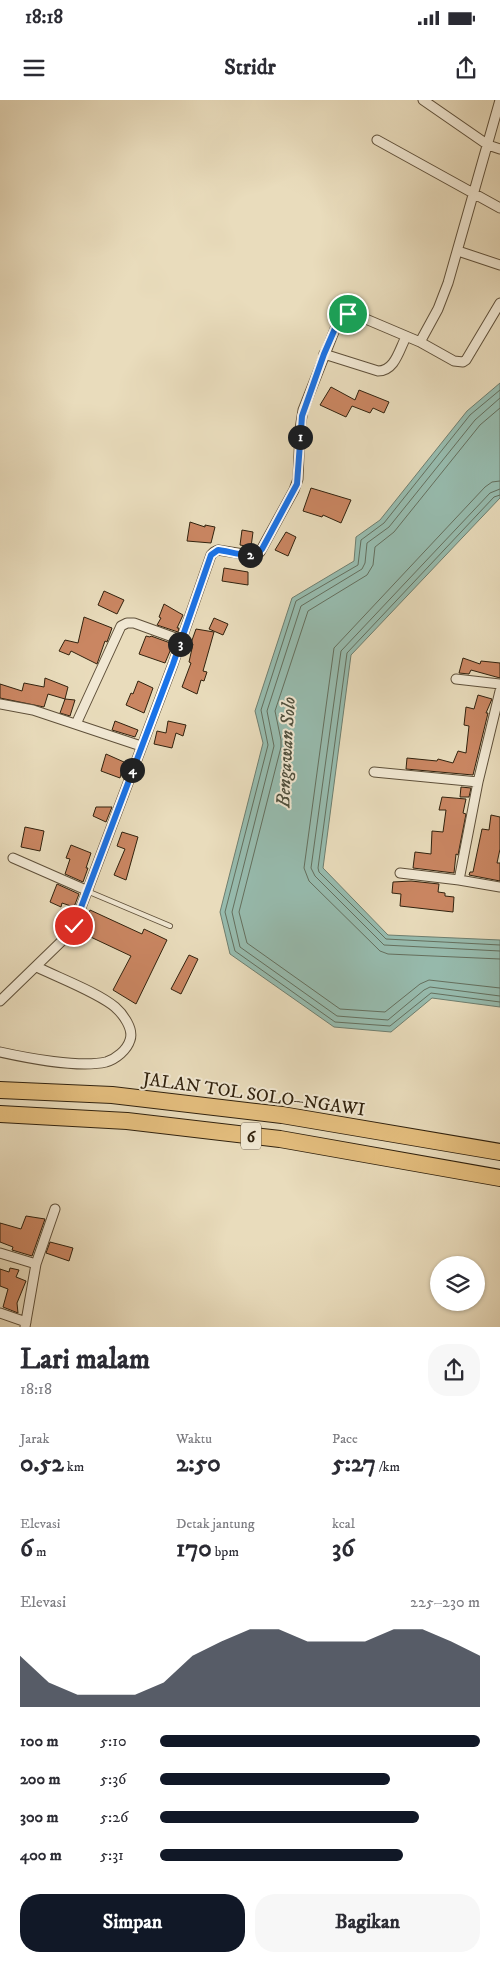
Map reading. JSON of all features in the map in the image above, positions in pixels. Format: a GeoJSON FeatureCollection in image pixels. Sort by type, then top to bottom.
{"type":"FeatureCollection","features":[{"type":"Feature","properties":{"kind":"highway","name":"JALAN TOL SOLO–NGAWI"},"geometry":{"type":"LineString","coordinates":[[0,1090],[112,1095],[282,1115],[500,1152]]}},
{"type":"Feature","properties":{"kind":"highway","name":"6"},"geometry":{"type":"LineString","coordinates":[[0,1114],[127,1120],[271,1138],[500,1178]]}},
{"type":"Feature","properties":{"kind":"street"},"geometry":{"type":"LineString","coordinates":[[422,100],[436,104],[488,145],[500,149]]}},
{"type":"Feature","properties":{"kind":"street"},"geometry":{"type":"LineString","coordinates":[[420,342],[438,309],[458,252],[500,100]]}},
{"type":"Feature","properties":{"kind":"street"},"geometry":{"type":"LineString","coordinates":[[377,140],[500,208]]}},
{"type":"Feature","properties":{"kind":"street"},"geometry":{"type":"LineString","coordinates":[[458,252],[500,265]]}},
{"type":"Feature","properties":{"kind":"street"},"geometry":{"type":"LineString","coordinates":[[0,1001],[37,967],[70,932],[77,919],[86,890],[181,640],[211,555],[218,550],[250,555],[260,552],[297,484],[303,410],[337,324],[348,314],[361,316],[420,342],[454,361],[463,362],[500,303]]}},
{"type":"Feature","properties":{"kind":"street"},"geometry":{"type":"LineString","coordinates":[[324,354],[383,371],[392,366],[406,337]]}},
{"type":"Feature","properties":{"kind":"street"},"geometry":{"type":"LineString","coordinates":[[76,724],[121,626],[130,622],[181,640]]}},
{"type":"Feature","properties":{"kind":"street"},"geometry":{"type":"LineString","coordinates":[[456,679],[500,684]]}},
{"type":"Feature","properties":{"kind":"street"},"geometry":{"type":"LineString","coordinates":[[459,880],[478,782],[500,691]]}},
{"type":"Feature","properties":{"kind":"street"},"geometry":{"type":"LineString","coordinates":[[0,704],[33,710],[141,746]]}},
{"type":"Feature","properties":{"kind":"street"},"geometry":{"type":"LineString","coordinates":[[374,772],[478,782]]}},
{"type":"Feature","properties":{"kind":"street"},"geometry":{"type":"LineString","coordinates":[[14,858],[86,890]]}},
{"type":"Feature","properties":{"kind":"street"},"geometry":{"type":"LineString","coordinates":[[400,873],[500,887]]}},
{"type":"Feature","properties":{"kind":"street"},"geometry":{"type":"LineString","coordinates":[[0,1052],[40,1060],[104,1062],[114,1059],[120,1054],[131,1039],[128,1025],[115,1008],[105,1000],[37,967]]}},
{"type":"Feature","properties":{"kind":"street"},"geometry":{"type":"LineString","coordinates":[[0,1313],[25,1324],[36,1264],[54,1210]]}},
{"type":"Feature","properties":{"kind":"street"},"geometry":{"type":"LineString","coordinates":[[0,1253],[36,1264]]}},
{"type":"Feature","properties":{"kind":"lane"},"geometry":{"type":"LineString","coordinates":[[86,890],[170,926]]}},
{"type":"Feature","properties":{"kind":"water","name":"Bengawan Solo"},"geometry":{"type":"Polygon","coordinates":[[[500,383],[500,498],[351,655],[323,868],[388,935],[500,940],[500,1007],[432,998],[391,1032],[334,1027],[230,954],[220,912],[263,743],[255,711],[292,598],[354,561],[356,537],[380,520],[467,411],[500,383]]]}},
{"type":"Feature","properties":{"kind":"building"},"geometry":{"type":"Polygon","coordinates":[[[331,387],[355,400],[359,390],[389,402],[384,413],[373,408],[370,413],[352,406],[346,417],[320,405],[331,387]]]}},
{"type":"Feature","properties":{"kind":"building"},"geometry":{"type":"Polygon","coordinates":[[[311,488],[351,500],[341,523],[323,515],[322,517],[303,511],[311,488]]]}},
{"type":"Feature","properties":{"kind":"building"},"geometry":{"type":"Polygon","coordinates":[[[190,522],[205,527],[205,525],[215,527],[211,543],[187,541],[190,522]]]}},
{"type":"Feature","properties":{"kind":"building"},"geometry":{"type":"Polygon","coordinates":[[[242,530],[253,532],[251,547],[240,545],[242,530]]]}},
{"type":"Feature","properties":{"kind":"building"},"geometry":{"type":"Polygon","coordinates":[[[286,532],[296,537],[288,556],[275,550],[286,532]]]}},
{"type":"Feature","properties":{"kind":"building"},"geometry":{"type":"Polygon","coordinates":[[[224,568],[248,572],[248,585],[222,581],[224,568]]]}},
{"type":"Feature","properties":{"kind":"building"},"geometry":{"type":"Polygon","coordinates":[[[104,591],[124,600],[117,614],[98,605],[104,591]]]}},
{"type":"Feature","properties":{"kind":"building"},"geometry":{"type":"Polygon","coordinates":[[[164,604],[183,615],[177,628],[179,628],[178,632],[157,625],[161,618],[159,617],[164,604]]]}},
{"type":"Feature","properties":{"kind":"building"},"geometry":{"type":"Polygon","coordinates":[[[84,617],[112,628],[97,664],[71,651],[69,655],[59,651],[65,640],[78,643],[84,617]]]}},
{"type":"Feature","properties":{"kind":"building"},"geometry":{"type":"Polygon","coordinates":[[[214,618],[228,624],[223,635],[209,629],[214,618]]]}},
{"type":"Feature","properties":{"kind":"building"},"geometry":{"type":"Polygon","coordinates":[[[196,629],[214,632],[203,671],[207,672],[204,681],[201,680],[197,694],[182,687],[191,663],[189,662],[193,644],[191,643],[196,629]]]}},
{"type":"Feature","properties":{"kind":"building"},"geometry":{"type":"Polygon","coordinates":[[[146,636],[173,644],[165,663],[139,654],[146,636]]]}},
{"type":"Feature","properties":{"kind":"building"},"geometry":{"type":"Polygon","coordinates":[[[463,658],[480,664],[481,661],[500,663],[500,678],[471,670],[469,674],[459,673],[463,658]]]}},
{"type":"Feature","properties":{"kind":"building"},"geometry":{"type":"Polygon","coordinates":[[[45,678],[68,687],[65,699],[48,694],[44,707],[0,698],[0,684],[22,691],[24,683],[44,687],[45,678]]]}},
{"type":"Feature","properties":{"kind":"building"},"geometry":{"type":"Polygon","coordinates":[[[138,681],[153,688],[144,713],[126,705],[138,681]]]}},
{"type":"Feature","properties":{"kind":"building"},"geometry":{"type":"Polygon","coordinates":[[[478,695],[492,699],[486,713],[488,713],[473,775],[406,769],[407,758],[437,761],[438,759],[453,763],[458,751],[466,753],[469,726],[464,725],[466,707],[474,709],[478,695]]]}},
{"type":"Feature","properties":{"kind":"building"},"geometry":{"type":"Polygon","coordinates":[[[65,699],[75,700],[70,716],[60,713],[65,699]]]}},
{"type":"Feature","properties":{"kind":"building"},"geometry":{"type":"Polygon","coordinates":[[[115,721],[138,730],[135,737],[112,730],[115,721]]]}},
{"type":"Feature","properties":{"kind":"building"},"geometry":{"type":"Polygon","coordinates":[[[168,721],[186,725],[183,736],[176,733],[172,748],[154,744],[157,731],[166,733],[168,721]]]}},
{"type":"Feature","properties":{"kind":"building"},"geometry":{"type":"Polygon","coordinates":[[[106,754],[124,762],[120,778],[101,771],[106,754]]]}},
{"type":"Feature","properties":{"kind":"building"},"geometry":{"type":"Polygon","coordinates":[[[461,787],[471,788],[469,797],[460,797],[461,787]]]}},
{"type":"Feature","properties":{"kind":"building"},"geometry":{"type":"Polygon","coordinates":[[[442,797],[466,799],[463,813],[466,814],[458,855],[456,854],[454,873],[413,868],[415,852],[431,854],[432,831],[443,832],[446,810],[439,810],[442,797]]]}},
{"type":"Feature","properties":{"kind":"building"},"geometry":{"type":"Polygon","coordinates":[[[96,807],[112,807],[106,822],[93,816],[96,807]]]}},
{"type":"Feature","properties":{"kind":"building"},"geometry":{"type":"Polygon","coordinates":[[[491,815],[500,817],[500,849],[497,863],[500,863],[500,881],[469,875],[470,872],[473,872],[482,829],[489,830],[491,815]]]}},
{"type":"Feature","properties":{"kind":"building"},"geometry":{"type":"Polygon","coordinates":[[[25,827],[44,831],[40,851],[21,847],[25,827]]]}},
{"type":"Feature","properties":{"kind":"building"},"geometry":{"type":"Polygon","coordinates":[[[122,832],[138,837],[126,880],[114,875],[125,849],[117,846],[122,832]]]}},
{"type":"Feature","properties":{"kind":"building"},"geometry":{"type":"Polygon","coordinates":[[[71,845],[91,853],[83,882],[65,874],[70,859],[66,858],[71,845]]]}},
{"type":"Feature","properties":{"kind":"building"},"geometry":{"type":"Polygon","coordinates":[[[411,881],[439,884],[438,892],[445,893],[445,896],[454,897],[453,912],[400,906],[401,894],[392,893],[393,882],[411,881]]]}},
{"type":"Feature","properties":{"kind":"building"},"geometry":{"type":"Polygon","coordinates":[[[57,884],[79,894],[74,907],[62,903],[61,907],[50,902],[57,884]]]}},
{"type":"Feature","properties":{"kind":"building"},"geometry":{"type":"Polygon","coordinates":[[[90,910],[142,934],[144,929],[167,940],[136,1004],[113,990],[131,956],[80,932],[90,910]]]}},
{"type":"Feature","properties":{"kind":"building"},"geometry":{"type":"Polygon","coordinates":[[[189,955],[198,959],[181,994],[171,989],[189,955]]]}},
{"type":"Feature","properties":{"kind":"building"},"geometry":{"type":"Polygon","coordinates":[[[26,1216],[45,1219],[32,1256],[12,1250],[13,1247],[0,1242],[0,1223],[21,1229],[26,1216]]]}},
{"type":"Feature","properties":{"kind":"building"},"geometry":{"type":"Polygon","coordinates":[[[50,1242],[73,1248],[69,1261],[46,1253],[50,1242]]]}},
{"type":"Feature","properties":{"kind":"building"},"geometry":{"type":"Polygon","coordinates":[[[10,1268],[19,1270],[16,1277],[26,1281],[17,1303],[18,1313],[3,1307],[8,1289],[0,1286],[0,1269],[9,1272],[10,1268]]]}},
{"type":"Feature","properties":{"kind":"route"},"geometry":{"type":"LineString","coordinates":[[74,926],[173,664],[211,555],[218,550],[225,550],[254,555],[262,549],[297,484],[303,410],[337,324],[348,314]]}}]}
